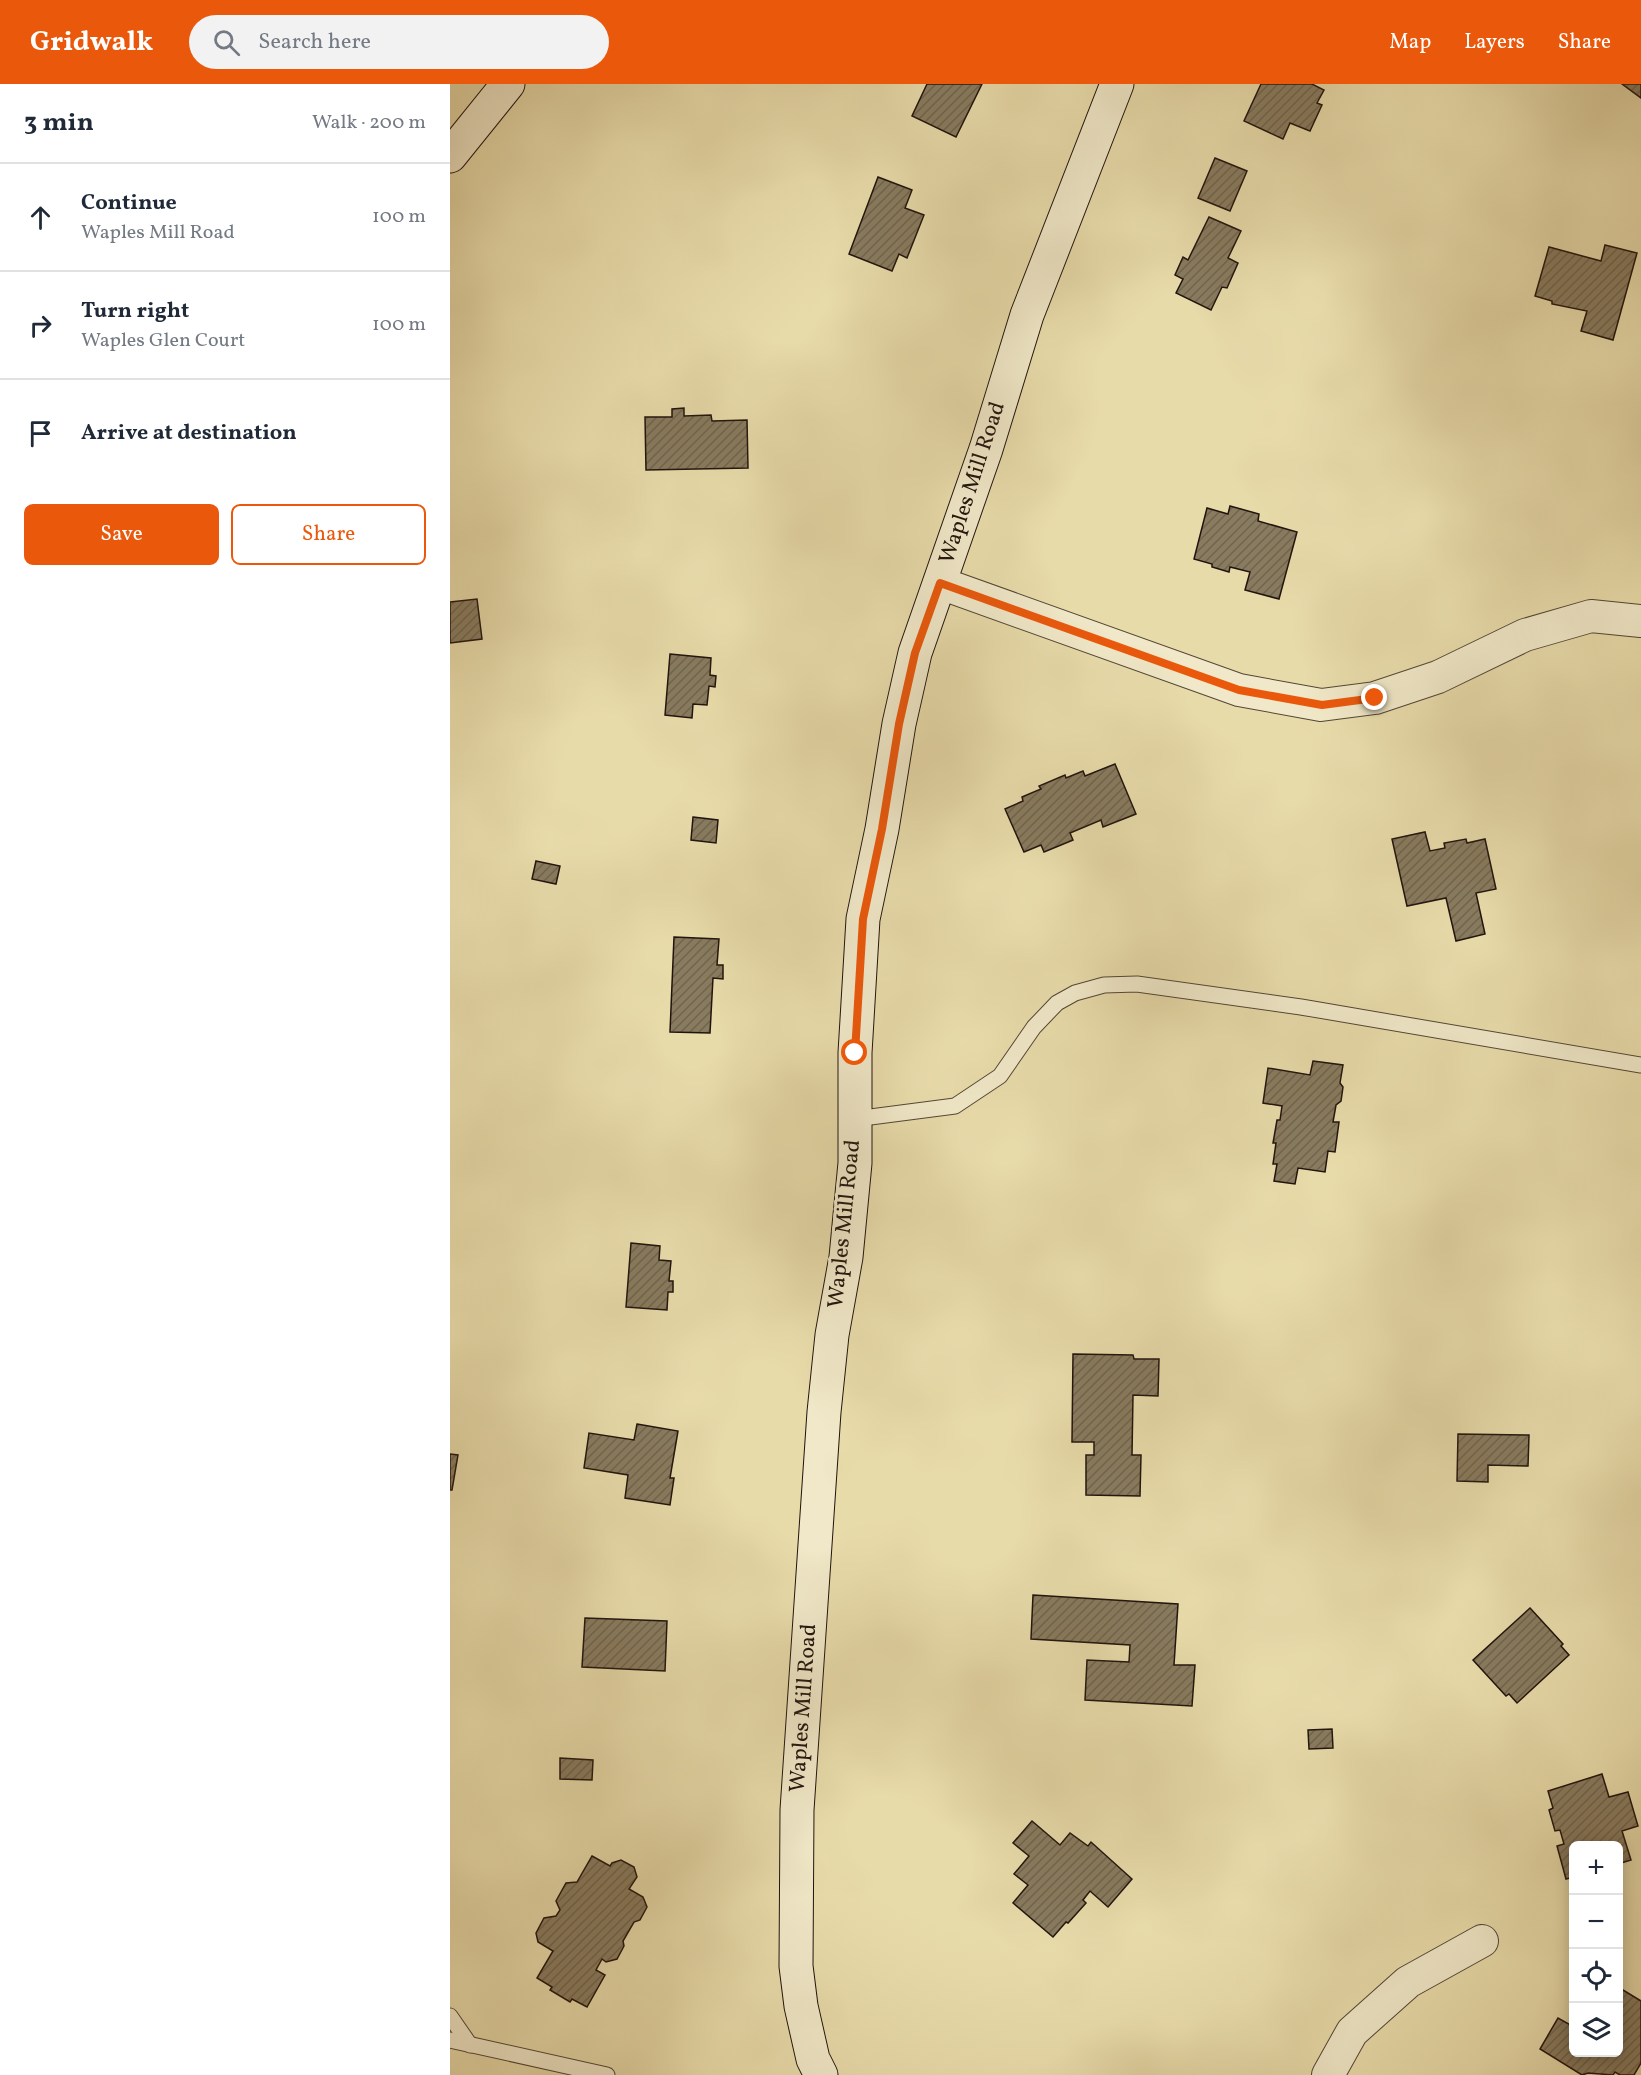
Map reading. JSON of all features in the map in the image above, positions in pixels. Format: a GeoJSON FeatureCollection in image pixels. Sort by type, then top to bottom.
{"type":"FeatureCollection","features":[{"type":"Feature","properties":{"kind":"main road"},"geometry":{"type":"LineString","coordinates":[[450,156],[508,84]]}},
{"type":"Feature","properties":{"kind":"main road","name":"Waples Mill Road"},"geometry":{"type":"LineString","coordinates":[[821,2075],[813,2059],[801,2006],[796,1966],[797,1810],[824,1412],[832,1335],[846,1257],[855,1163],[855,1053],[863,919],[882,829],[899,724],[915,653],[986,448],[1027,315],[1117,84]]}},
{"type":"Feature","properties":{"kind":"street"},"geometry":{"type":"LineString","coordinates":[[940,583],[1239,690],[1322,705],[1375,698],[1438,677],[1526,635],[1591,616],[1641,621]]}},
{"type":"Feature","properties":{"kind":"street"},"geometry":{"type":"LineString","coordinates":[[1328,2075],[1352,2032],[1408,1982],[1482,1941]]}},
{"type":"Feature","properties":{"kind":"lane"},"geometry":{"type":"LineString","coordinates":[[855,1119],[956,1106],[1000,1076],[1034,1027],[1057,1003],[1075,993],[1104,985],[1137,984],[1301,1007],[1641,1065]]}},
{"type":"Feature","properties":{"kind":"lane"},"geometry":{"type":"LineString","coordinates":[[450,2016],[470,2044]]}},
{"type":"Feature","properties":{"kind":"lane"},"geometry":{"type":"LineString","coordinates":[[450,2040],[607,2075]]}},
{"type":"Feature","properties":{"kind":"building"},"geometry":{"type":"Polygon","coordinates":[[[927,84],[982,84],[956,137],[912,116],[927,84]]]}},
{"type":"Feature","properties":{"kind":"building"},"geometry":{"type":"Polygon","coordinates":[[[1261,84],[1312,84],[1324,90],[1317,103],[1322,105],[1310,131],[1290,123],[1283,139],[1244,121],[1261,84]]]}},
{"type":"Feature","properties":{"kind":"building"},"geometry":{"type":"Polygon","coordinates":[[[1622,84],[1641,84],[1641,98],[1622,84]]]}},
{"type":"Feature","properties":{"kind":"building"},"geometry":{"type":"Polygon","coordinates":[[[1215,158],[1247,171],[1230,211],[1198,198],[1215,158]]]}},
{"type":"Feature","properties":{"kind":"building"},"geometry":{"type":"Polygon","coordinates":[[[878,177],[912,190],[905,208],[924,215],[907,258],[899,254],[892,271],[849,254],[878,177]]]}},
{"type":"Feature","properties":{"kind":"building"},"geometry":{"type":"Polygon","coordinates":[[[1209,217],[1241,231],[1228,258],[1238,263],[1227,288],[1222,287],[1211,310],[1176,293],[1183,279],[1175,275],[1183,257],[1188,260],[1209,217]]]}},
{"type":"Feature","properties":{"kind":"building"},"geometry":{"type":"Polygon","coordinates":[[[1605,245],[1637,253],[1613,340],[1581,331],[1587,311],[1552,304],[1552,301],[1535,296],[1549,247],[1601,261],[1605,245]]]}},
{"type":"Feature","properties":{"kind":"building"},"geometry":{"type":"Polygon","coordinates":[[[684,408],[684,416],[711,415],[712,421],[747,420],[748,468],[646,470],[645,417],[672,417],[672,409],[684,408]]]}},
{"type":"Feature","properties":{"kind":"building"},"geometry":{"type":"Polygon","coordinates":[[[1230,506],[1259,514],[1258,521],[1297,532],[1279,599],[1245,590],[1250,572],[1230,567],[1229,572],[1194,559],[1207,508],[1228,514],[1230,506]]]}},
{"type":"Feature","properties":{"kind":"building"},"geometry":{"type":"Polygon","coordinates":[[[477,599],[482,639],[450,643],[450,602],[477,599]]]}},
{"type":"Feature","properties":{"kind":"building"},"geometry":{"type":"Polygon","coordinates":[[[670,654],[711,658],[710,675],[716,676],[715,687],[709,686],[707,705],[693,704],[692,718],[665,715],[670,654]]]}},
{"type":"Feature","properties":{"kind":"building"},"geometry":{"type":"Polygon","coordinates":[[[1115,764],[1136,814],[1103,827],[1101,820],[1070,833],[1073,840],[1044,852],[1041,845],[1024,852],[1005,809],[1023,801],[1022,797],[1041,789],[1039,786],[1065,775],[1066,778],[1083,771],[1085,776],[1115,764]]]}},
{"type":"Feature","properties":{"kind":"building"},"geometry":{"type":"Polygon","coordinates":[[[693,817],[718,820],[716,843],[691,840],[693,817]]]}},
{"type":"Feature","properties":{"kind":"building"},"geometry":{"type":"Polygon","coordinates":[[[1425,832],[1430,851],[1445,848],[1444,843],[1466,839],[1467,843],[1485,839],[1496,889],[1476,893],[1485,934],[1456,941],[1446,898],[1407,906],[1392,839],[1425,832]]]}},
{"type":"Feature","properties":{"kind":"building"},"geometry":{"type":"Polygon","coordinates":[[[536,861],[560,866],[556,884],[532,879],[536,861]]]}},
{"type":"Feature","properties":{"kind":"building"},"geometry":{"type":"Polygon","coordinates":[[[674,937],[719,939],[717,965],[723,965],[723,979],[713,978],[710,1033],[670,1032],[674,937]]]}},
{"type":"Feature","properties":{"kind":"building"},"geometry":{"type":"Polygon","coordinates":[[[1313,1061],[1343,1065],[1340,1083],[1343,1087],[1341,1101],[1336,1105],[1333,1122],[1339,1122],[1335,1152],[1328,1151],[1325,1172],[1298,1168],[1295,1184],[1274,1181],[1277,1164],[1273,1164],[1276,1143],[1273,1143],[1282,1106],[1263,1103],[1268,1068],[1310,1075],[1313,1061]]]}},
{"type":"Feature","properties":{"kind":"building"},"geometry":{"type":"Polygon","coordinates":[[[631,1243],[660,1246],[659,1260],[671,1261],[669,1281],[673,1281],[673,1292],[668,1292],[667,1310],[626,1307],[631,1243]]]}},
{"type":"Feature","properties":{"kind":"building"},"geometry":{"type":"Polygon","coordinates":[[[1073,1354],[1133,1355],[1134,1359],[1159,1359],[1158,1396],[1133,1395],[1132,1455],[1141,1455],[1140,1496],[1086,1495],[1086,1455],[1094,1455],[1094,1442],[1072,1442],[1073,1354]]]}},
{"type":"Feature","properties":{"kind":"building"},"geometry":{"type":"Polygon","coordinates":[[[637,1424],[678,1431],[670,1478],[674,1478],[670,1505],[625,1498],[628,1475],[584,1468],[589,1433],[634,1440],[637,1424]]]}},
{"type":"Feature","properties":{"kind":"building"},"geometry":{"type":"Polygon","coordinates":[[[1458,1434],[1529,1435],[1528,1466],[1488,1465],[1488,1482],[1457,1481],[1458,1434]]]}},
{"type":"Feature","properties":{"kind":"building"},"geometry":{"type":"Polygon","coordinates":[[[450,1454],[458,1455],[452,1490],[450,1490],[450,1454]]]}},
{"type":"Feature","properties":{"kind":"building"},"geometry":{"type":"Polygon","coordinates":[[[1033,1595],[1178,1604],[1174,1665],[1195,1665],[1192,1706],[1085,1700],[1087,1660],[1129,1662],[1130,1645],[1031,1639],[1033,1595]]]}},
{"type":"Feature","properties":{"kind":"building"},"geometry":{"type":"Polygon","coordinates":[[[1530,1608],[1563,1644],[1561,1646],[1569,1655],[1517,1703],[1509,1694],[1506,1696],[1473,1660],[1530,1608]]]}},
{"type":"Feature","properties":{"kind":"building"},"geometry":{"type":"Polygon","coordinates":[[[585,1618],[667,1621],[665,1671],[582,1667],[585,1618]]]}},
{"type":"Feature","properties":{"kind":"building"},"geometry":{"type":"Polygon","coordinates":[[[1332,1729],[1333,1748],[1309,1749],[1308,1730],[1332,1729]]]}},
{"type":"Feature","properties":{"kind":"building"},"geometry":{"type":"Polygon","coordinates":[[[560,1758],[593,1760],[592,1780],[560,1779],[560,1758]]]}},
{"type":"Feature","properties":{"kind":"building"},"geometry":{"type":"Polygon","coordinates":[[[1602,1774],[1609,1797],[1628,1792],[1638,1826],[1622,1831],[1631,1860],[1623,1862],[1623,1841],[1569,1841],[1569,1878],[1566,1879],[1557,1846],[1564,1844],[1560,1830],[1555,1831],[1549,1810],[1553,1808],[1548,1791],[1602,1774]]]}},
{"type":"Feature","properties":{"kind":"building"},"geometry":{"type":"Polygon","coordinates":[[[1032,1821],[1060,1845],[1070,1833],[1088,1846],[1091,1842],[1132,1879],[1108,1907],[1090,1891],[1083,1900],[1086,1903],[1053,1937],[1013,1903],[1028,1885],[1014,1874],[1029,1856],[1013,1843],[1032,1821]]]}},
{"type":"Feature","properties":{"kind":"building"},"geometry":{"type":"Polygon","coordinates":[[[592,1856],[610,1866],[621,1860],[634,1867],[637,1877],[629,1889],[643,1897],[647,1907],[640,1920],[634,1922],[623,1941],[624,1946],[617,1959],[606,1962],[602,1959],[596,1970],[605,1975],[587,2007],[572,1999],[570,2002],[550,1990],[552,1987],[537,1978],[553,1951],[538,1942],[536,1933],[544,1918],[556,1916],[560,1910],[556,1901],[566,1883],[577,1882],[592,1856]]]}},
{"type":"Feature","properties":{"kind":"building"},"geometry":{"type":"Polygon","coordinates":[[[1623,1990],[1641,2001],[1641,2063],[1634,2075],[1620,2075],[1615,2072],[1613,2075],[1588,2073],[1582,2075],[1540,2049],[1558,2018],[1569,2024],[1569,2057],[1623,2057],[1623,1990]]]}},
{"type":"Feature","properties":{"kind":"route"},"geometry":{"type":"LineString","coordinates":[[855,1053],[863,919],[882,829],[899,724],[915,653],[940,583],[1239,690],[1322,705],[1375,698]]}}]}
